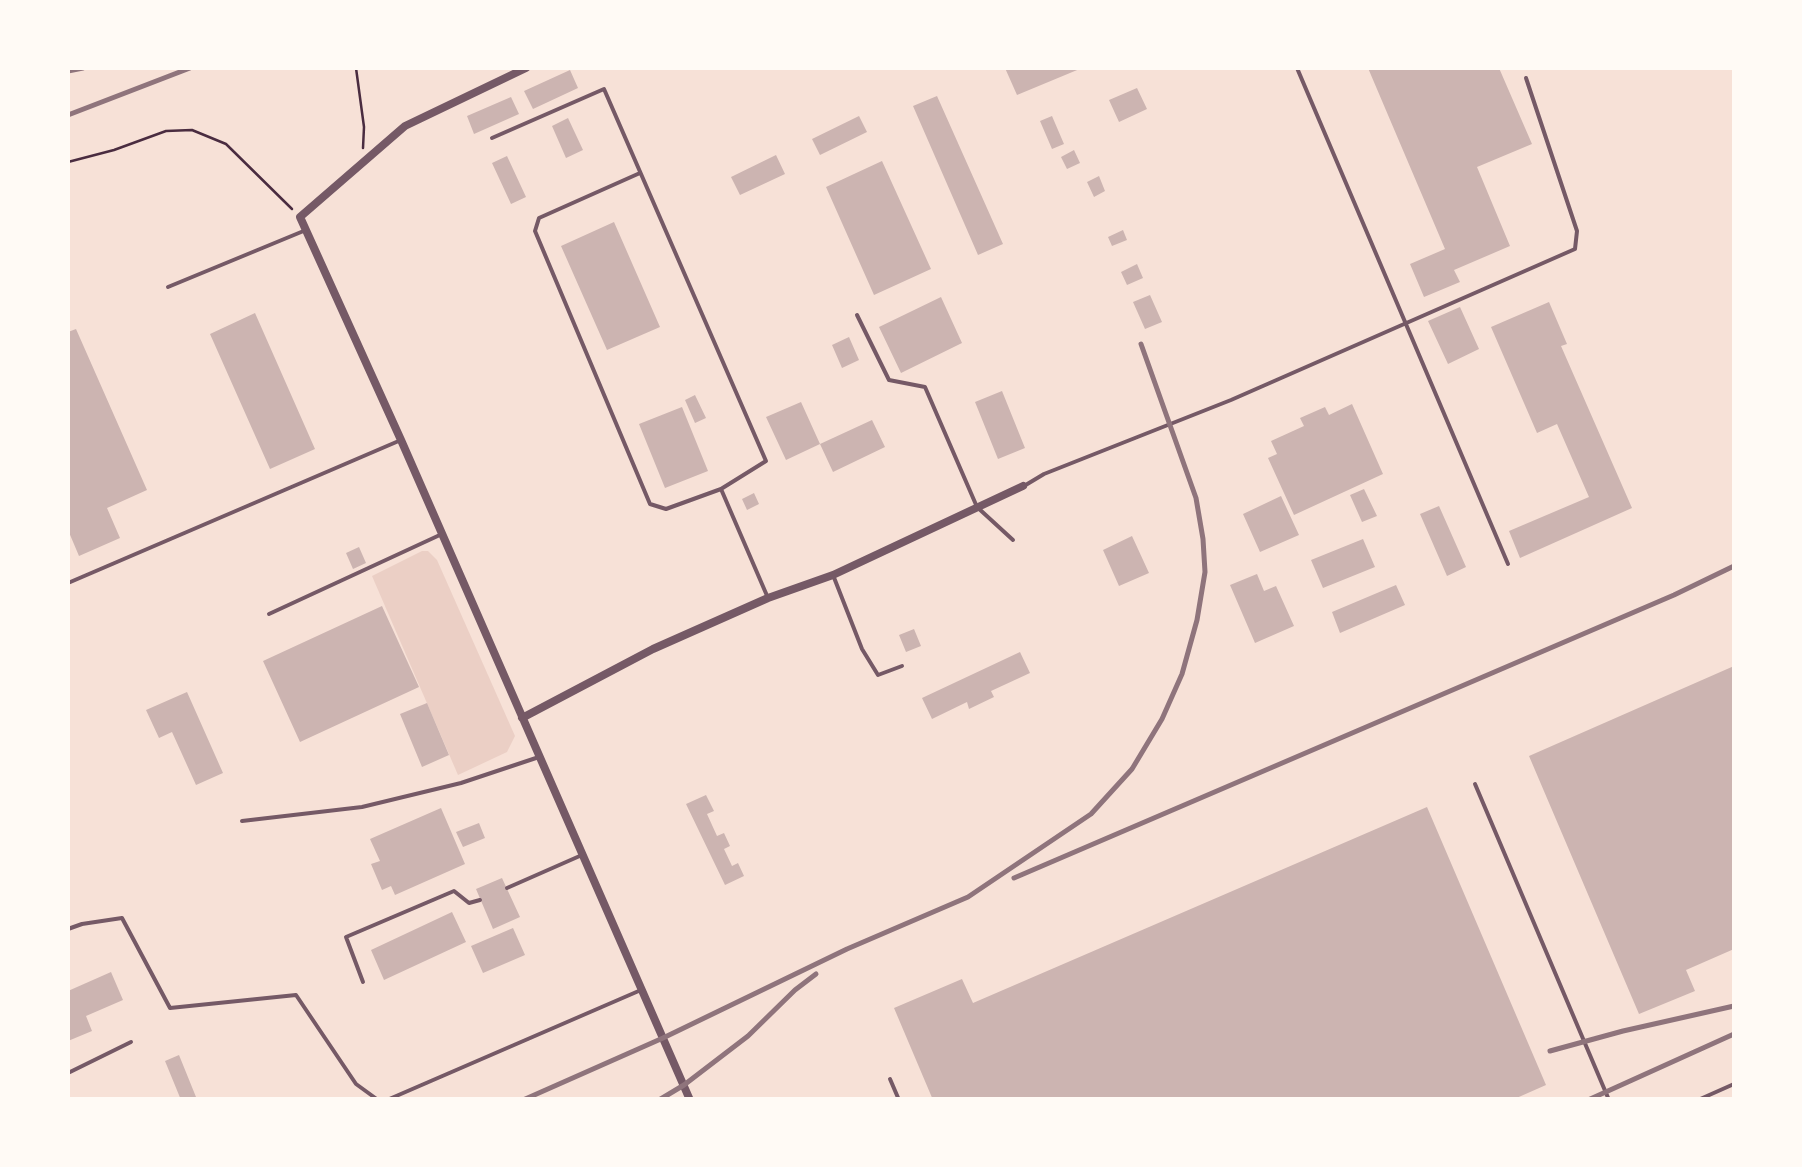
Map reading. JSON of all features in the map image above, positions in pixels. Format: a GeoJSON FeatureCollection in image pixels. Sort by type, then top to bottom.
{"type":"FeatureCollection","features":[{"type":"Feature","properties":{"kind":"street"},"geometry":{"type":"LineString","coordinates":[[526,68],[405,126],[300,217],[690,1100]]}},
{"type":"Feature","properties":{"kind":"street"},"geometry":{"type":"LineString","coordinates":[[522,718],[653,649],[768,598],[833,575],[1023,486]]}},
{"type":"Feature","properties":{"kind":"lane"},"geometry":{"type":"LineString","coordinates":[[1297,68],[1508,564]]}},
{"type":"Feature","properties":{"kind":"lane"},"geometry":{"type":"LineString","coordinates":[[1023,486],[1044,474],[1232,400],[1575,249],[1577,231],[1526,78]]}},
{"type":"Feature","properties":{"kind":"lane"},"geometry":{"type":"LineString","coordinates":[[492,138],[604,89],[642,172],[766,461],[720,489],[666,509],[650,504],[535,231],[539,218],[642,172]]}},
{"type":"Feature","properties":{"kind":"lane"},"geometry":{"type":"LineString","coordinates":[[168,288],[306,230]]}},
{"type":"Feature","properties":{"kind":"lane"},"geometry":{"type":"LineString","coordinates":[[858,315],[889,380],[925,387],[978,506],[1013,540]]}},
{"type":"Feature","properties":{"kind":"lane"},"geometry":{"type":"LineString","coordinates":[[68,583],[401,440]]}},
{"type":"Feature","properties":{"kind":"lane"},"geometry":{"type":"LineString","coordinates":[[720,489],[768,598]]}},
{"type":"Feature","properties":{"kind":"lane"},"geometry":{"type":"LineString","coordinates":[[269,614],[442,534]]}},
{"type":"Feature","properties":{"kind":"lane"},"geometry":{"type":"LineString","coordinates":[[833,575],[862,649],[878,675],[902,666]]}},
{"type":"Feature","properties":{"kind":"lane"},"geometry":{"type":"LineString","coordinates":[[242,821],[362,808],[462,783],[539,757]]}},
{"type":"Feature","properties":{"kind":"lane"},"geometry":{"type":"LineString","coordinates":[[1475,784],[1609,1100]]}},
{"type":"Feature","properties":{"kind":"lane"},"geometry":{"type":"LineString","coordinates":[[507,888],[582,855]]}},
{"type":"Feature","properties":{"kind":"lane"},"geometry":{"type":"LineString","coordinates":[[363,982],[346,937],[454,891],[469,902],[480,900]]}},
{"type":"Feature","properties":{"kind":"lane"},"geometry":{"type":"LineString","coordinates":[[68,929],[122,918],[170,1008],[296,995],[356,1084],[378,1100]]}},
{"type":"Feature","properties":{"kind":"lane"},"geometry":{"type":"LineString","coordinates":[[387,1100],[641,990]]}},
{"type":"Feature","properties":{"kind":"lane"},"geometry":{"type":"LineString","coordinates":[[68,1072],[131,1042]]}},
{"type":"Feature","properties":{"kind":"lane"},"geometry":{"type":"LineString","coordinates":[[890,1080],[899,1100]]}},
{"type":"Feature","properties":{"kind":"lane"},"geometry":{"type":"LineString","coordinates":[[1698,1100],[1734,1084]]}},
{"type":"Feature","properties":{"kind":"path"},"geometry":{"type":"LineString","coordinates":[[356,68],[364,127],[362,164]]}},
{"type":"Feature","properties":{"kind":"path"},"geometry":{"type":"LineString","coordinates":[[68,162],[166,131],[192,130],[226,144],[300,217]]}},
{"type":"Feature","properties":{"kind":"shaded area"},"geometry":{"type":"Polygon","coordinates":[[[428,551],[437,560],[515,736],[507,752],[458,775],[372,576],[428,551]]]}},
{"type":"Feature","properties":{"kind":"building"},"geometry":{"type":"Polygon","coordinates":[[[1005,68],[1082,68],[1017,95],[1005,68]]]}},
{"type":"Feature","properties":{"kind":"building"},"geometry":{"type":"Polygon","coordinates":[[[1368,68],[1499,68],[1532,144],[1477,167],[1510,246],[1454,270],[1460,282],[1424,297],[1410,264],[1445,249],[1368,68]]]}},
{"type":"Feature","properties":{"kind":"building"},"geometry":{"type":"Polygon","coordinates":[[[570,70],[578,88],[533,109],[524,91],[570,70]]]}},
{"type":"Feature","properties":{"kind":"building"},"geometry":{"type":"Polygon","coordinates":[[[1137,88],[1147,109],[1119,122],[1109,100],[1137,88]]]}},
{"type":"Feature","properties":{"kind":"building"},"geometry":{"type":"Polygon","coordinates":[[[937,96],[1003,244],[978,255],[913,106],[937,96]]]}},
{"type":"Feature","properties":{"kind":"building"},"geometry":{"type":"Polygon","coordinates":[[[511,97],[519,114],[474,134],[467,116],[511,97]]]}},
{"type":"Feature","properties":{"kind":"building"},"geometry":{"type":"Polygon","coordinates":[[[859,116],[867,132],[820,155],[812,139],[859,116]]]}},
{"type":"Feature","properties":{"kind":"building"},"geometry":{"type":"Polygon","coordinates":[[[1052,116],[1064,144],[1052,149],[1040,121],[1052,116]]]}},
{"type":"Feature","properties":{"kind":"building"},"geometry":{"type":"Polygon","coordinates":[[[568,118],[583,150],[566,158],[552,126],[568,118]]]}},
{"type":"Feature","properties":{"kind":"building"},"geometry":{"type":"Polygon","coordinates":[[[1074,150],[1080,163],[1067,169],[1061,157],[1074,150]]]}},
{"type":"Feature","properties":{"kind":"building"},"geometry":{"type":"Polygon","coordinates":[[[776,155],[785,174],[740,195],[731,177],[776,155]]]}},
{"type":"Feature","properties":{"kind":"building"},"geometry":{"type":"Polygon","coordinates":[[[507,156],[526,197],[511,204],[492,163],[507,156]]]}},
{"type":"Feature","properties":{"kind":"building"},"geometry":{"type":"Polygon","coordinates":[[[882,161],[931,269],[874,295],[826,187],[882,161]]]}},
{"type":"Feature","properties":{"kind":"building"},"geometry":{"type":"Polygon","coordinates":[[[1099,176],[1105,191],[1094,197],[1087,182],[1099,176]]]}},
{"type":"Feature","properties":{"kind":"building"},"geometry":{"type":"Polygon","coordinates":[[[614,222],[660,327],[607,350],[561,246],[614,222]]]}},
{"type":"Feature","properties":{"kind":"building"},"geometry":{"type":"Polygon","coordinates":[[[1123,230],[1127,240],[1112,246],[1108,237],[1123,230]]]}},
{"type":"Feature","properties":{"kind":"building"},"geometry":{"type":"Polygon","coordinates":[[[1137,264],[1143,278],[1127,285],[1121,272],[1137,264]]]}},
{"type":"Feature","properties":{"kind":"building"},"geometry":{"type":"Polygon","coordinates":[[[1150,295],[1162,322],[1145,329],[1133,302],[1150,295]]]}},
{"type":"Feature","properties":{"kind":"building"},"geometry":{"type":"Polygon","coordinates":[[[941,297],[962,343],[901,373],[879,327],[941,297]]]}},
{"type":"Feature","properties":{"kind":"building"},"geometry":{"type":"Polygon","coordinates":[[[1549,302],[1567,344],[1561,346],[1632,508],[1520,558],[1509,531],[1589,497],[1557,424],[1537,433],[1491,327],[1549,302]]]}},
{"type":"Feature","properties":{"kind":"building"},"geometry":{"type":"Polygon","coordinates":[[[1460,307],[1479,349],[1448,364],[1428,321],[1460,307]]]}},
{"type":"Feature","properties":{"kind":"building"},"geometry":{"type":"Polygon","coordinates":[[[255,313],[315,449],[270,469],[210,334],[255,313]]]}},
{"type":"Feature","properties":{"kind":"building"},"geometry":{"type":"Polygon","coordinates":[[[76,329],[147,490],[107,508],[120,538],[79,556],[68,530],[68,332],[76,329]]]}},
{"type":"Feature","properties":{"kind":"building"},"geometry":{"type":"Polygon","coordinates":[[[849,337],[859,360],[842,368],[832,345],[849,337]]]}},
{"type":"Feature","properties":{"kind":"building"},"geometry":{"type":"Polygon","coordinates":[[[1002,391],[1025,448],[998,459],[975,402],[1002,391]]]}},
{"type":"Feature","properties":{"kind":"building"},"geometry":{"type":"Polygon","coordinates":[[[695,395],[706,418],[695,423],[685,400],[695,395]]]}},
{"type":"Feature","properties":{"kind":"building"},"geometry":{"type":"Polygon","coordinates":[[[801,402],[820,444],[786,460],[766,417],[801,402]]]}},
{"type":"Feature","properties":{"kind":"building"},"geometry":{"type":"Polygon","coordinates":[[[1352,404],[1383,474],[1294,515],[1268,458],[1277,454],[1271,441],[1304,426],[1300,418],[1325,407],[1329,415],[1352,404]]]}},
{"type":"Feature","properties":{"kind":"building"},"geometry":{"type":"Polygon","coordinates":[[[682,407],[708,471],[665,488],[639,424],[682,407]]]}},
{"type":"Feature","properties":{"kind":"building"},"geometry":{"type":"Polygon","coordinates":[[[872,420],[885,447],[833,472],[820,444],[872,420]]]}},
{"type":"Feature","properties":{"kind":"building"},"geometry":{"type":"Polygon","coordinates":[[[1364,489],[1377,516],[1362,522],[1350,495],[1364,489]]]}},
{"type":"Feature","properties":{"kind":"building"},"geometry":{"type":"Polygon","coordinates":[[[754,493],[759,504],[747,510],[742,499],[754,493]]]}},
{"type":"Feature","properties":{"kind":"building"},"geometry":{"type":"Polygon","coordinates":[[[1281,496],[1299,535],[1260,552],[1243,514],[1281,496]]]}},
{"type":"Feature","properties":{"kind":"building"},"geometry":{"type":"Polygon","coordinates":[[[1439,506],[1466,567],[1447,576],[1420,514],[1439,506]]]}},
{"type":"Feature","properties":{"kind":"building"},"geometry":{"type":"Polygon","coordinates":[[[1132,536],[1149,573],[1119,586],[1103,550],[1132,536]]]}},
{"type":"Feature","properties":{"kind":"building"},"geometry":{"type":"Polygon","coordinates":[[[1363,539],[1375,567],[1323,588],[1311,560],[1363,539]]]}},
{"type":"Feature","properties":{"kind":"building"},"geometry":{"type":"Polygon","coordinates":[[[359,547],[366,563],[353,569],[346,553],[359,547]]]}},
{"type":"Feature","properties":{"kind":"building"},"geometry":{"type":"Polygon","coordinates":[[[1257,574],[1264,591],[1276,586],[1294,626],[1255,643],[1230,585],[1257,574]]]}},
{"type":"Feature","properties":{"kind":"building"},"geometry":{"type":"Polygon","coordinates":[[[1396,585],[1405,605],[1340,633],[1332,612],[1396,585]]]}},
{"type":"Feature","properties":{"kind":"building"},"geometry":{"type":"Polygon","coordinates":[[[382,606],[419,687],[300,742],[263,661],[382,606]]]}},
{"type":"Feature","properties":{"kind":"building"},"geometry":{"type":"Polygon","coordinates":[[[914,629],[921,646],[906,652],[899,635],[914,629]]]}},
{"type":"Feature","properties":{"kind":"building"},"geometry":{"type":"Polygon","coordinates":[[[1020,652],[1030,673],[991,691],[994,697],[969,709],[967,702],[932,719],[922,698],[1020,652]]]}},
{"type":"Feature","properties":{"kind":"building"},"geometry":{"type":"Polygon","coordinates":[[[1734,666],[1734,949],[1686,970],[1695,991],[1639,1014],[1529,756],[1734,666]]]}},
{"type":"Feature","properties":{"kind":"building"},"geometry":{"type":"Polygon","coordinates":[[[187,692],[223,773],[196,785],[172,732],[159,738],[146,710],[187,692]]]}},
{"type":"Feature","properties":{"kind":"building"},"geometry":{"type":"Polygon","coordinates":[[[427,703],[449,755],[422,767],[400,714],[427,703]]]}},
{"type":"Feature","properties":{"kind":"building"},"geometry":{"type":"Polygon","coordinates":[[[706,795],[714,811],[707,814],[717,836],[724,833],[730,846],[724,849],[732,866],[738,863],[744,876],[725,885],[686,804],[706,795]]]}},
{"type":"Feature","properties":{"kind":"building"},"geometry":{"type":"Polygon","coordinates":[[[1427,807],[1546,1085],[1512,1100],[933,1100],[894,1008],[962,979],[973,1003],[1427,807]]]}},
{"type":"Feature","properties":{"kind":"building"},"geometry":{"type":"Polygon","coordinates":[[[441,808],[465,864],[395,895],[391,886],[382,890],[371,864],[380,861],[370,839],[441,808]]]}},
{"type":"Feature","properties":{"kind":"building"},"geometry":{"type":"Polygon","coordinates":[[[479,823],[485,838],[463,847],[456,832],[479,823]]]}},
{"type":"Feature","properties":{"kind":"building"},"geometry":{"type":"Polygon","coordinates":[[[502,878],[520,917],[493,929],[476,889],[502,878]]]}},
{"type":"Feature","properties":{"kind":"building"},"geometry":{"type":"Polygon","coordinates":[[[452,912],[466,942],[384,980],[371,950],[452,912]]]}},
{"type":"Feature","properties":{"kind":"building"},"geometry":{"type":"Polygon","coordinates":[[[513,928],[525,955],[483,973],[471,946],[513,928]]]}},
{"type":"Feature","properties":{"kind":"building"},"geometry":{"type":"Polygon","coordinates":[[[111,972],[123,1000],[86,1016],[92,1031],[68,1041],[68,991],[111,972]]]}},
{"type":"Feature","properties":{"kind":"building"},"geometry":{"type":"Polygon","coordinates":[[[179,1055],[196,1097],[190,1100],[181,1100],[165,1061],[179,1055]]]}},
{"type":"Feature","properties":{"kind":"railway"},"geometry":{"type":"LineString","coordinates":[[68,71],[83,68]]}},
{"type":"Feature","properties":{"kind":"railway"},"geometry":{"type":"LineString","coordinates":[[68,115],[190,68]]}},
{"type":"Feature","properties":{"kind":"railway"},"geometry":{"type":"LineString","coordinates":[[523,1100],[968,897],[1091,814],[1132,769],[1162,719],[1182,674],[1205,572],[1196,498],[1141,344]]}},
{"type":"Feature","properties":{"kind":"railway"},"geometry":{"type":"LineString","coordinates":[[1014,878],[1734,566]]}},
{"type":"Feature","properties":{"kind":"railway"},"geometry":{"type":"LineString","coordinates":[[659,1100],[748,1036],[816,974]]}},
{"type":"Feature","properties":{"kind":"railway"},"geometry":{"type":"LineString","coordinates":[[1550,1051],[1734,1006]]}},
{"type":"Feature","properties":{"kind":"railway"},"geometry":{"type":"LineString","coordinates":[[1588,1100],[1734,1034]]}}]}
